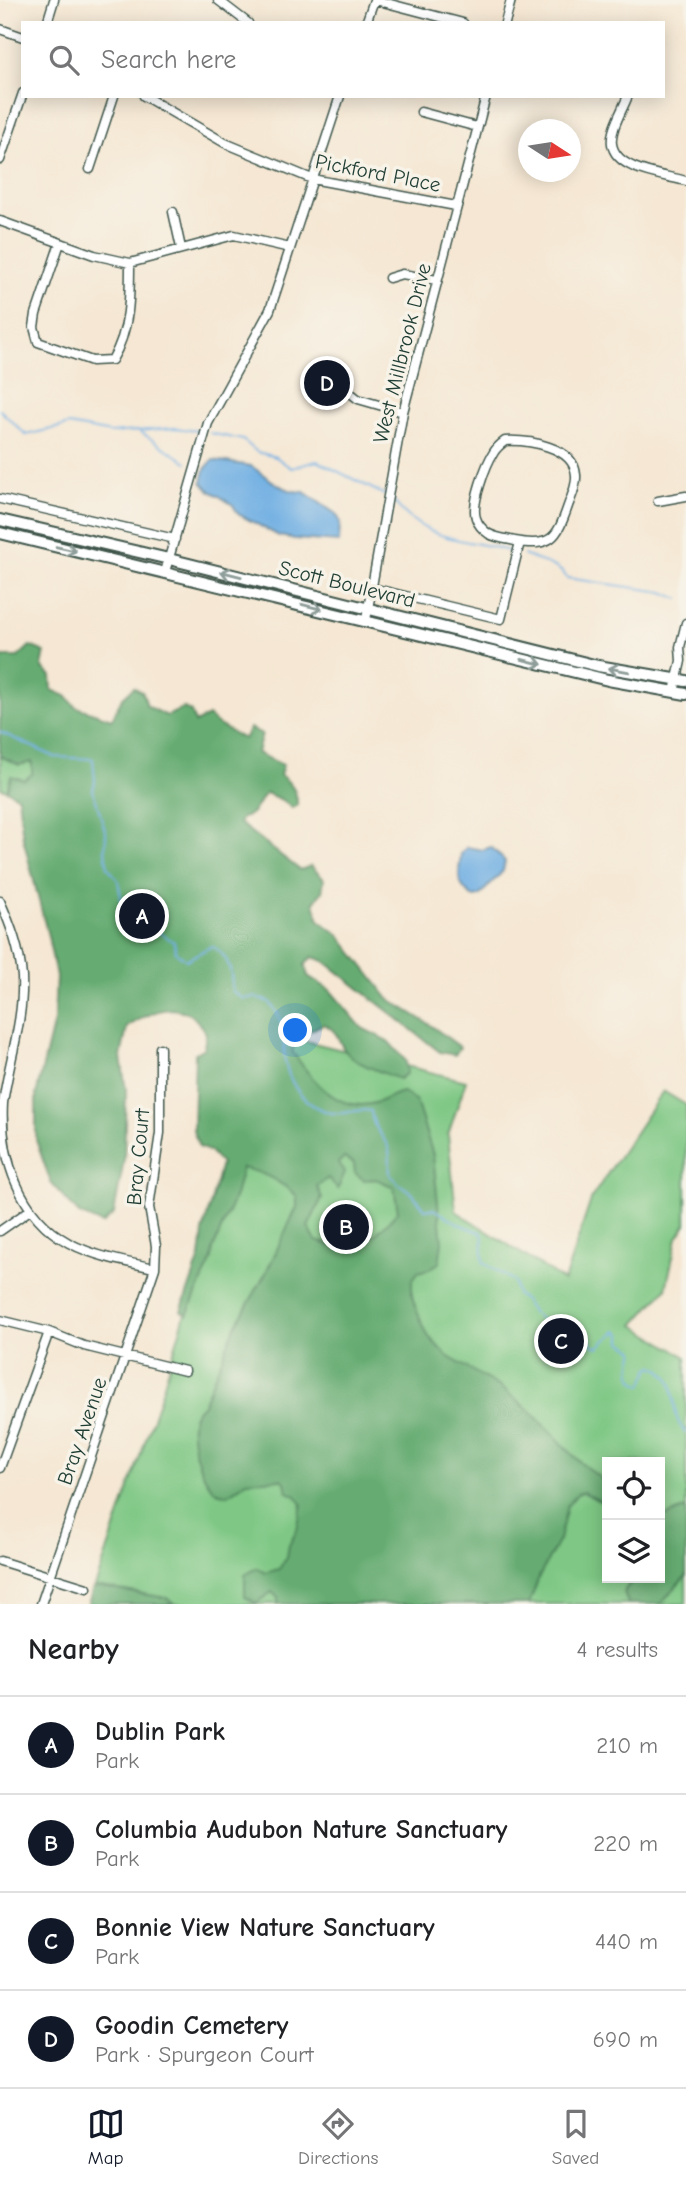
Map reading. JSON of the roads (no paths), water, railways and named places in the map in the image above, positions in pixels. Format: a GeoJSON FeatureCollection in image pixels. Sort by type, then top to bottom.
{"type":"FeatureCollection","features":[{"type":"Feature","properties":{"kind":"main road","name":"Scott Boulevard"},"geometry":{"type":"LineString","coordinates":[[0,520],[169,559],[608,680],[680,693]]}},
{"type":"Feature","properties":{"kind":"main road","name":"Scott Boulevard"},"geometry":{"type":"LineString","coordinates":[[0,533],[165,572],[598,666],[681,680]]}},
{"type":"Feature","properties":{"kind":"street"},"geometry":{"type":"LineString","coordinates":[[48,21],[54,0]]}},
{"type":"Feature","properties":{"kind":"street"},"geometry":{"type":"LineString","coordinates":[[218,0],[244,21]]}},
{"type":"Feature","properties":{"kind":"street"},"geometry":{"type":"LineString","coordinates":[[367,21],[375,0],[455,21]]}},
{"type":"Feature","properties":{"kind":"street"},"geometry":{"type":"LineString","coordinates":[[506,21],[511,0]]}},
{"type":"Feature","properties":{"kind":"street"},"geometry":{"type":"LineString","coordinates":[[0,29],[21,36]]}},
{"type":"Feature","properties":{"kind":"street"},"geometry":{"type":"LineString","coordinates":[[0,160],[21,98]]}},
{"type":"Feature","properties":{"kind":"street"},"geometry":{"type":"LineString","coordinates":[[90,169],[113,98]]}},
{"type":"Feature","properties":{"kind":"street","name":"Pickford Place"},"geometry":{"type":"LineString","coordinates":[[147,98],[225,143],[312,179],[456,206]]}},
{"type":"Feature","properties":{"kind":"street"},"geometry":{"type":"LineString","coordinates":[[165,572],[199,447],[208,423],[270,310],[339,98]]}},
{"type":"Feature","properties":{"kind":"street","name":"West Millbrook Drive"},"geometry":{"type":"LineString","coordinates":[[367,614],[403,412],[485,98]]}},
{"type":"Feature","properties":{"kind":"street"},"geometry":{"type":"LineString","coordinates":[[627,98],[613,131],[612,143],[616,156],[631,167],[686,181]]}},
{"type":"Feature","properties":{"kind":"street"},"geometry":{"type":"LineString","coordinates":[[421,112],[477,127]]}},
{"type":"Feature","properties":{"kind":"street"},"geometry":{"type":"LineString","coordinates":[[173,212],[181,248]]}},
{"type":"Feature","properties":{"kind":"street"},"geometry":{"type":"LineString","coordinates":[[0,222],[94,255],[130,263],[234,235],[290,248]]}},
{"type":"Feature","properties":{"kind":"street"},"geometry":{"type":"LineString","coordinates":[[61,243],[34,327],[38,342],[92,361],[112,360],[120,346],[130,295],[130,263]]}},
{"type":"Feature","properties":{"kind":"street"},"geometry":{"type":"LineString","coordinates":[[389,278],[402,274],[437,280]]}},
{"type":"Feature","properties":{"kind":"street"},"geometry":{"type":"LineString","coordinates":[[348,391],[358,400],[403,412]]}},
{"type":"Feature","properties":{"kind":"street"},"geometry":{"type":"LineString","coordinates":[[505,441],[517,441],[559,451],[569,458],[576,476],[558,533],[543,543],[520,542],[498,538],[480,527],[474,514],[488,463],[495,449],[505,441]]}},
{"type":"Feature","properties":{"kind":"street"},"geometry":{"type":"LineString","coordinates":[[658,501],[686,496]]}},
{"type":"Feature","properties":{"kind":"street"},"geometry":{"type":"LineString","coordinates":[[0,499],[175,539]]}},
{"type":"Feature","properties":{"kind":"street"},"geometry":{"type":"LineString","coordinates":[[372,588],[501,619],[520,542]]}},
{"type":"Feature","properties":{"kind":"street"},"geometry":{"type":"LineString","coordinates":[[680,693],[683,657],[680,647],[686,623]]}},
{"type":"Feature","properties":{"kind":"street"},"geometry":{"type":"LineString","coordinates":[[0,901],[13,931],[22,977],[18,1027],[1,1105],[1,1139],[7,1166],[18,1192],[30,1210],[49,1229],[68,1242],[100,1256],[155,1268]]}},
{"type":"Feature","properties":{"kind":"street","name":"Bray Court"},"geometry":{"type":"LineString","coordinates":[[155,1268],[156,1246],[149,1207],[159,1133],[160,1048]]}},
{"type":"Feature","properties":{"kind":"street"},"geometry":{"type":"LineString","coordinates":[[0,1231],[30,1210]]}},
{"type":"Feature","properties":{"kind":"street","name":"Bray Avenue"},"geometry":{"type":"LineString","coordinates":[[41,1604],[155,1268]]}},
{"type":"Feature","properties":{"kind":"street"},"geometry":{"type":"LineString","coordinates":[[0,1320],[49,1332],[84,1346],[184,1371]]}},
{"type":"Feature","properties":{"kind":"street"},"geometry":{"type":"LineString","coordinates":[[0,1468],[49,1332]]}},
{"type":"Feature","properties":{"kind":"street"},"geometry":{"type":"LineString","coordinates":[[0,1561],[87,1588]]}},
{"type":"Feature","properties":{"kind":"water"},"geometry":{"type":"Polygon","coordinates":[[[213,460],[251,466],[278,485],[292,491],[304,492],[336,514],[340,521],[339,542],[279,536],[238,514],[233,505],[202,482],[205,469],[213,460]]]}},
{"type":"Feature","properties":{"kind":"water"},"geometry":{"type":"Polygon","coordinates":[[[467,847],[483,850],[491,847],[505,861],[503,871],[479,896],[473,897],[460,883],[461,853],[467,847]]]}},
{"type":"Feature","properties":{"kind":"waterway"},"geometry":{"type":"LineString","coordinates":[[0,410],[26,435],[69,425],[111,433],[175,428],[200,431]]}},
{"type":"Feature","properties":{"kind":"waterway"},"geometry":{"type":"LineString","coordinates":[[139,431],[188,463]]}},
{"type":"Feature","properties":{"kind":"waterway"},"geometry":{"type":"LineString","coordinates":[[210,433],[243,440],[257,452],[276,457],[291,468],[317,461],[385,495]]}},
{"type":"Feature","properties":{"kind":"waterway"},"geometry":{"type":"LineString","coordinates":[[390,497],[403,512],[430,531],[509,551]]}},
{"type":"Feature","properties":{"kind":"waterway"},"geometry":{"type":"LineString","coordinates":[[524,555],[554,566],[567,578],[663,592],[679,599]]}},
{"type":"Feature","properties":{"kind":"waterway"},"geometry":{"type":"LineString","coordinates":[[0,732],[55,757],[93,759],[93,790],[106,834],[108,867],[118,880],[123,910],[174,942],[176,952],[186,960],[212,946],[218,950],[229,965],[232,991],[244,999],[254,997],[270,1002],[279,1016],[286,1065],[292,1081],[306,1100],[328,1112],[371,1111],[375,1126],[388,1147],[390,1175],[411,1192],[425,1209],[434,1209],[461,1225],[482,1233],[484,1263],[514,1281],[517,1295],[557,1334],[581,1328],[587,1331],[592,1345],[598,1347],[617,1331],[622,1335],[622,1342],[635,1351],[631,1371],[637,1383],[642,1385],[650,1368],[654,1366],[664,1372],[672,1388],[676,1415],[686,1433]]}},
{"type":"Feature","properties":{"kind":"place","name":"Goodin Cemetery"},"geometry":{"type":"Point","coordinates":[327,383]}},
{"type":"Feature","properties":{"kind":"place","name":"Dublin Park"},"geometry":{"type":"Point","coordinates":[142,916]}},
{"type":"Feature","properties":{"kind":"place","name":"Columbia Audubon Nature Sanctuary"},"geometry":{"type":"Point","coordinates":[346,1227]}},
{"type":"Feature","properties":{"kind":"place","name":"Bonnie View Nature Sanctuary"},"geometry":{"type":"Point","coordinates":[561,1341]}}]}
